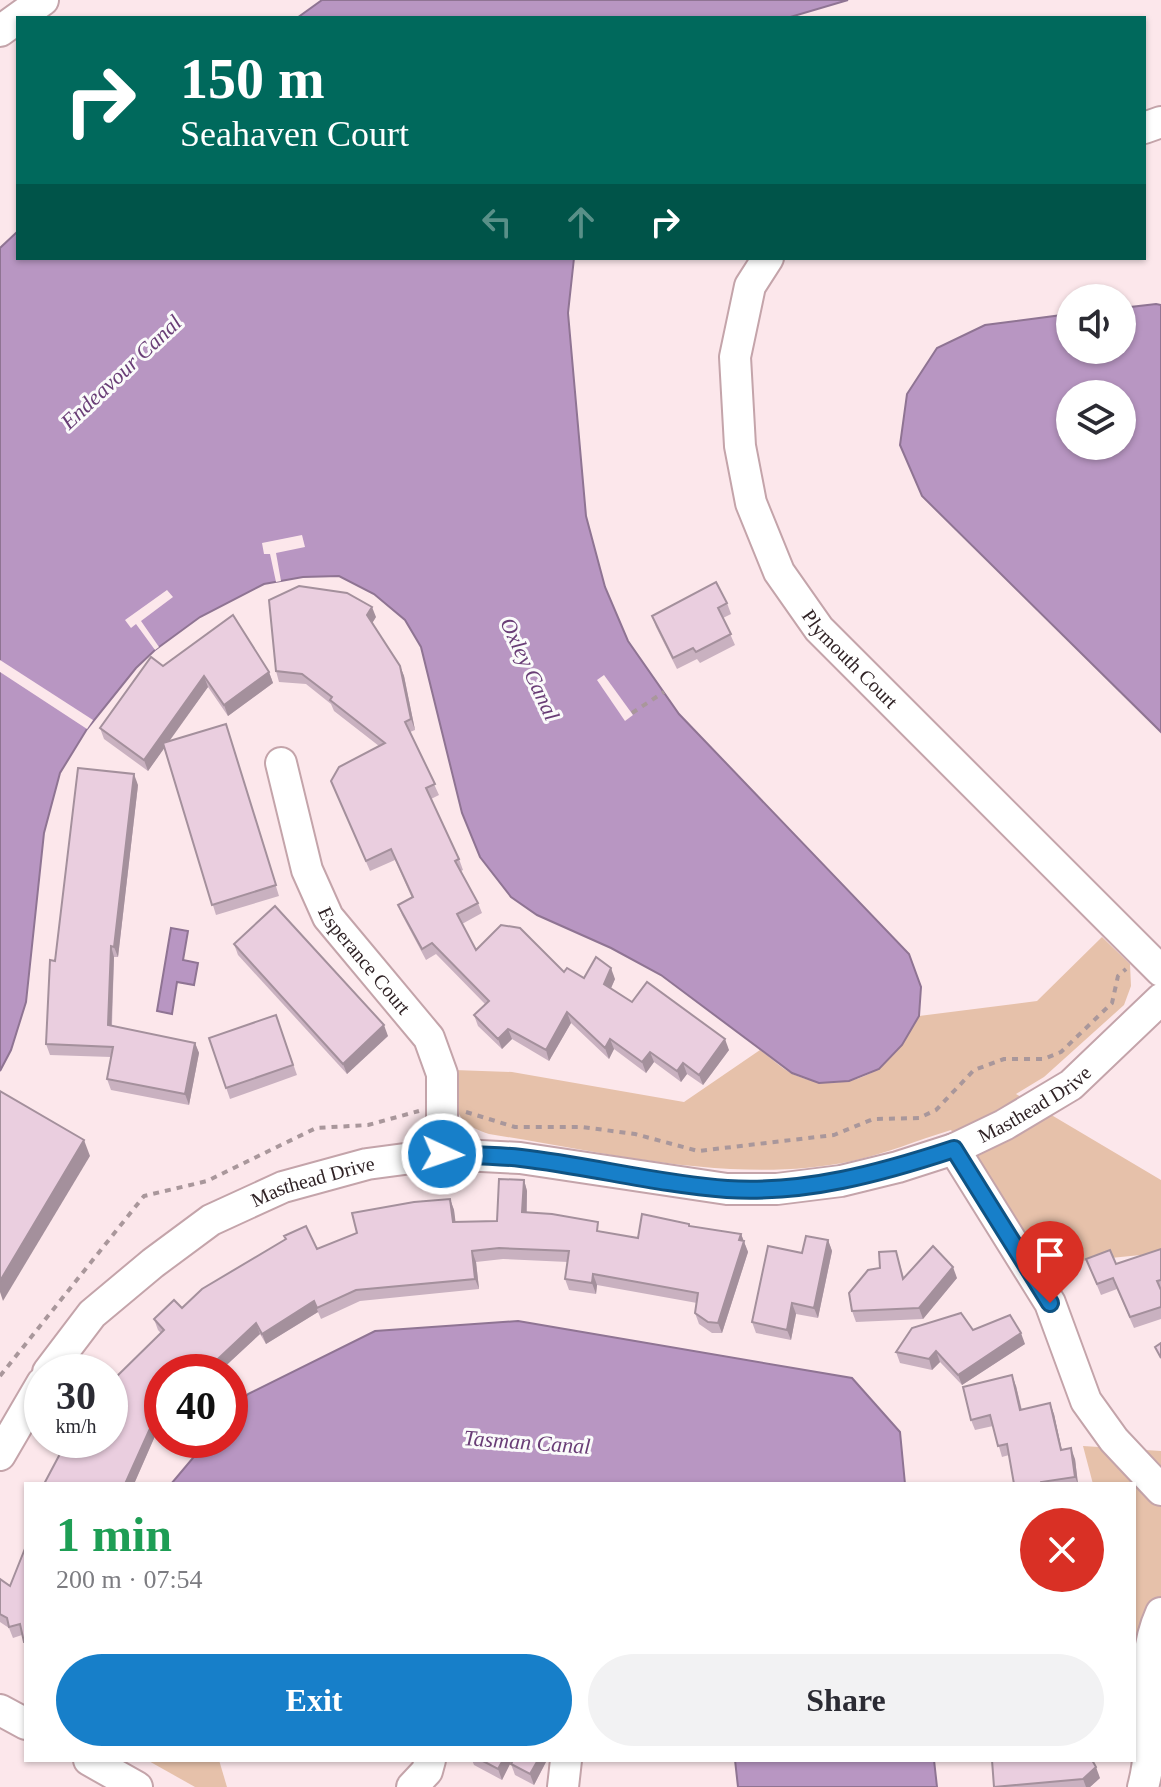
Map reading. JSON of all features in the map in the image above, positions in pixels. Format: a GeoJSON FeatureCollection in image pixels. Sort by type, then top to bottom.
{"type":"FeatureCollection","features":[{"type":"Feature","properties":{"kind":"street"},"geometry":{"type":"LineString","coordinates":[[21,16],[43,0]]}},
{"type":"Feature","properties":{"kind":"street","name":"Plymouth Court"},"geometry":{"type":"LineString","coordinates":[[767,260],[750,286],[735,357],[740,446],[751,503],[779,572],[819,629],[1161,971]]}},
{"type":"Feature","properties":{"kind":"street","name":"Esperance Court"},"geometry":{"type":"LineString","coordinates":[[281,763],[307,870],[328,917],[429,1038],[442,1074],[442,1154]]}},
{"type":"Feature","properties":{"kind":"street","name":"Masthead Drive"},"geometry":{"type":"LineString","coordinates":[[62,1354],[92,1314],[153,1263],[211,1220],[283,1187],[367,1164],[442,1154],[520,1158],[727,1189],[777,1189],[841,1181],[954,1149],[1004,1125],[1071,1085],[1161,999]]}},
{"type":"Feature","properties":{"kind":"street"},"geometry":{"type":"LineString","coordinates":[[954,1149],[1050,1303],[1086,1401],[1114,1440],[1161,1490]]}},
{"type":"Feature","properties":{"kind":"street"},"geometry":{"type":"LineString","coordinates":[[0,1455],[24,1414]]}},
{"type":"Feature","properties":{"kind":"street"},"geometry":{"type":"LineString","coordinates":[[1143,1787],[1149,1765],[1150,1736],[1146,1668],[1153,1629],[1161,1613]]}},
{"type":"Feature","properties":{"kind":"street"},"geometry":{"type":"LineString","coordinates":[[0,1710],[24,1723]]}},
{"type":"Feature","properties":{"kind":"street"},"geometry":{"type":"LineString","coordinates":[[93,1762],[137,1787]]}},
{"type":"Feature","properties":{"kind":"street"},"geometry":{"type":"LineString","coordinates":[[412,1787],[427,1771],[429,1762]]}},
{"type":"Feature","properties":{"kind":"street"},"geometry":{"type":"LineString","coordinates":[[563,1787],[566,1762]]}},
{"type":"Feature","properties":{"kind":"path"},"geometry":{"type":"LineString","coordinates":[[632,713],[664,692]]}},
{"type":"Feature","properties":{"kind":"shaded area"},"geometry":{"type":"Polygon","coordinates":[[[1102,937],[1130,964],[1131,986],[1124,1005],[1044,1077],[1016,1094],[1161,1180],[1161,1253],[1040,1265],[951,1130],[852,1161],[808,1168],[763,1170],[670,1164],[489,1134],[467,1124],[458,1111],[454,1070],[512,1072],[684,1102],[760,1050],[801,1078],[837,1082],[861,1078],[887,1061],[919,1016],[1037,1001],[1102,937]]]}},
{"type":"Feature","properties":{"kind":"shaded area"},"geometry":{"type":"Polygon","coordinates":[[[1083,1446],[1161,1451],[1161,1681],[1136,1675],[1136,1482],[1092,1482],[1083,1446]]]}},
{"type":"Feature","properties":{"kind":"shaded area"},"geometry":{"type":"Polygon","coordinates":[[[151,1762],[220,1762],[227,1787],[195,1787],[151,1762]]]}},
{"type":"Feature","properties":{"kind":"water"},"geometry":{"type":"Polygon","coordinates":[[[322,0],[848,0],[794,16],[300,16],[322,0]]]}},
{"type":"Feature","properties":{"kind":"water"},"geometry":{"type":"Polygon","coordinates":[[[16,233],[16,260],[574,260],[568,313],[586,516],[605,587],[628,641],[679,714],[909,954],[921,987],[919,1016],[902,1045],[879,1069],[849,1081],[819,1083],[792,1073],[661,975],[611,948],[537,915],[511,897],[480,857],[462,813],[421,647],[405,620],[374,594],[339,576],[303,577],[264,584],[200,617],[155,650],[136,668],[87,729],[60,773],[44,833],[26,1002],[11,1050],[0,1071],[0,248],[16,233]]]}},
{"type":"Feature","properties":{"kind":"water"},"geometry":{"type":"Polygon","coordinates":[[[1161,305],[1161,732],[922,496],[900,445],[907,394],[937,348],[985,325],[1056,316],[1056,364],[1136,364],[1136,306],[1161,305]]]}},
{"type":"Feature","properties":{"kind":"water"},"geometry":{"type":"Polygon","coordinates":[[[171,928],[188,931],[183,960],[198,963],[194,985],[177,982],[172,1014],[157,1011],[171,928]]]}},
{"type":"Feature","properties":{"kind":"water","name":"Tasman Canal"},"geometry":{"type":"Polygon","coordinates":[[[518,1321],[852,1378],[900,1432],[905,1482],[173,1482],[193,1458],[248,1458],[248,1394],[375,1331],[518,1321]]]}},
{"type":"Feature","properties":{"kind":"water"},"geometry":{"type":"Polygon","coordinates":[[[735,1762],[934,1762],[937,1787],[738,1787],[735,1762]]]}},
{"type":"Feature","properties":{"kind":"pier"},"geometry":{"type":"Polygon","coordinates":[[[302,535],[305,547],[276,553],[281,581],[276,582],[270,554],[264,554],[262,543],[302,535]]]}},
{"type":"Feature","properties":{"kind":"pier"},"geometry":{"type":"Polygon","coordinates":[[[167,590],[173,597],[141,621],[159,647],[155,650],[136,624],[131,628],[125,620],[167,590]]]}},
{"type":"Feature","properties":{"kind":"pier"},"geometry":{"type":"Polygon","coordinates":[[[0,660],[93,720],[87,729],[0,672],[0,660]]]}},
{"type":"Feature","properties":{"kind":"pier"},"geometry":{"type":"Polygon","coordinates":[[[604,675],[633,715],[625,721],[597,680],[604,675]]]}},
{"type":"Feature","properties":{"kind":"building"},"geometry":{"type":"Polygon","coordinates":[[[716,582],[727,603],[718,608],[731,634],[696,652],[693,648],[673,658],[652,616],[716,582]]]}},
{"type":"Feature","properties":{"kind":"building"},"geometry":{"type":"Polygon","coordinates":[[[299,586],[347,593],[372,607],[367,615],[400,666],[411,719],[405,722],[435,784],[426,788],[459,859],[455,861],[478,903],[457,914],[476,950],[501,925],[520,928],[564,972],[567,968],[584,978],[596,957],[611,968],[604,984],[632,1002],[647,982],[725,1039],[699,1075],[683,1063],[677,1071],[650,1052],[642,1062],[610,1039],[605,1048],[567,1012],[546,1050],[508,1029],[498,1039],[474,1015],[489,1001],[432,943],[422,949],[398,905],[413,897],[391,849],[366,861],[331,781],[339,767],[385,743],[302,674],[276,671],[269,600],[299,586]]]}},
{"type":"Feature","properties":{"kind":"building"},"geometry":{"type":"Polygon","coordinates":[[[233,615],[269,672],[224,705],[204,676],[144,760],[100,728],[151,657],[163,666],[233,615]]]}},
{"type":"Feature","properties":{"kind":"building"},"geometry":{"type":"Polygon","coordinates":[[[226,724],[276,885],[212,905],[163,743],[226,724]]]}},
{"type":"Feature","properties":{"kind":"building"},"geometry":{"type":"Polygon","coordinates":[[[78,768],[134,774],[114,947],[111,946],[108,1025],[195,1043],[185,1094],[107,1079],[113,1047],[46,1044],[50,960],[55,961],[78,768]]]}},
{"type":"Feature","properties":{"kind":"building"},"geometry":{"type":"Polygon","coordinates":[[[275,906],[384,1025],[343,1064],[234,944],[275,906]]]}},
{"type":"Feature","properties":{"kind":"building"},"geometry":{"type":"Polygon","coordinates":[[[276,1015],[293,1065],[226,1088],[209,1038],[276,1015]]]}},
{"type":"Feature","properties":{"kind":"building"},"geometry":{"type":"Polygon","coordinates":[[[0,1091],[84,1140],[0,1281],[0,1091]]]}},
{"type":"Feature","properties":{"kind":"building"},"geometry":{"type":"Polygon","coordinates":[[[499,1179],[524,1180],[522,1212],[598,1222],[597,1231],[638,1238],[642,1214],[689,1226],[741,1234],[739,1240],[744,1241],[718,1323],[708,1322],[695,1313],[698,1293],[593,1274],[592,1283],[565,1279],[569,1251],[499,1248],[472,1251],[475,1279],[356,1290],[317,1308],[314,1301],[262,1334],[256,1323],[223,1354],[144,1354],[144,1442],[126,1482],[45,1482],[58,1458],[128,1458],[128,1365],[164,1330],[154,1319],[174,1300],[182,1308],[202,1289],[286,1239],[284,1236],[306,1226],[317,1249],[357,1233],[352,1213],[450,1199],[453,1222],[497,1221],[499,1179]]]}},
{"type":"Feature","properties":{"kind":"building"},"geometry":{"type":"Polygon","coordinates":[[[806,1236],[828,1240],[814,1308],[792,1303],[787,1330],[752,1322],[768,1246],[802,1253],[806,1236]]]}},
{"type":"Feature","properties":{"kind":"building"},"geometry":{"type":"Polygon","coordinates":[[[933,1246],[953,1267],[919,1308],[852,1311],[849,1293],[868,1270],[880,1268],[879,1252],[896,1251],[903,1279],[933,1246]]]}},
{"type":"Feature","properties":{"kind":"building"},"geometry":{"type":"Polygon","coordinates":[[[1161,1249],[1161,1280],[1157,1281],[1161,1290],[1161,1307],[1130,1317],[1113,1278],[1097,1284],[1086,1259],[1110,1250],[1116,1264],[1161,1249]]]}},
{"type":"Feature","properties":{"kind":"building"},"geometry":{"type":"Polygon","coordinates":[[[961,1313],[973,1330],[1010,1315],[1021,1333],[958,1375],[936,1351],[929,1359],[896,1352],[912,1328],[961,1313]]]}},
{"type":"Feature","properties":{"kind":"building"},"geometry":{"type":"Polygon","coordinates":[[[1161,1343],[1161,1358],[1155,1347],[1161,1343]]]}},
{"type":"Feature","properties":{"kind":"building"},"geometry":{"type":"Polygon","coordinates":[[[1012,1375],[1020,1410],[1050,1403],[1061,1450],[1071,1448],[1075,1477],[1014,1482],[1007,1444],[998,1446],[990,1415],[971,1420],[963,1387],[1012,1375]]]}},
{"type":"Feature","properties":{"kind":"building"},"geometry":{"type":"Polygon","coordinates":[[[24,1551],[24,1642],[20,1624],[9,1627],[7,1618],[0,1614],[0,1579],[10,1586],[24,1551]]]}},
{"type":"Feature","properties":{"kind":"building"},"geometry":{"type":"Polygon","coordinates":[[[485,1762],[502,1762],[498,1769],[485,1762]]]}},
{"type":"Feature","properties":{"kind":"building"},"geometry":{"type":"Polygon","coordinates":[[[512,1762],[537,1762],[530,1774],[512,1762]]]}},
{"type":"Feature","properties":{"kind":"building"},"geometry":{"type":"Polygon","coordinates":[[[992,1762],[1093,1762],[1096,1767],[1083,1779],[994,1787],[992,1762]]]}},
{"type":"Feature","properties":{"kind":"route"},"geometry":{"type":"LineString","coordinates":[[442,1154],[520,1158],[727,1189],[777,1189],[841,1181],[954,1149],[1050,1303]]}},
{"type":"Feature","properties":{"kind":"water label","name":"Endeavour Canal"},"geometry":{"type":"Point","coordinates":[121,372]}},
{"type":"Feature","properties":{"kind":"water label","name":"Oxley Canal"},"geometry":{"type":"Point","coordinates":[530,669]}}]}
